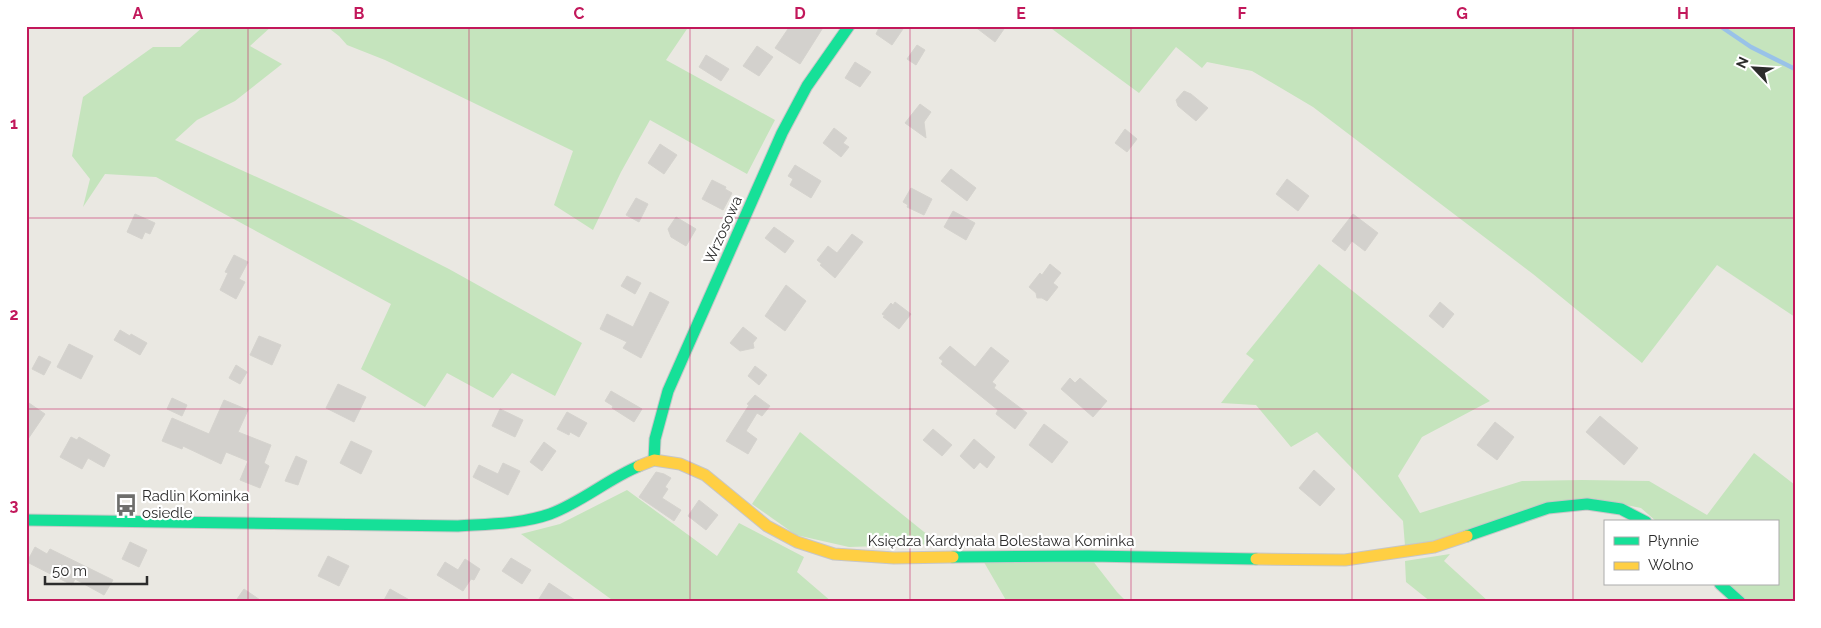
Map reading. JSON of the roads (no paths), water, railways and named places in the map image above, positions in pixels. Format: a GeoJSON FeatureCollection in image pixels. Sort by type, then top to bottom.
{"type":"FeatureCollection","features":[{"type":"Feature","properties":{"kind":"street","name":"Wrzosowa"},"geometry":{"type":"LineString","coordinates":[[654,460],[654,439],[668,391],[782,133],[807,86],[849,26]]}},
{"type":"Feature","properties":{"kind":"street"},"geometry":{"type":"LineString","coordinates":[[26,520],[428,526],[490,525],[550,514],[625,472],[654,460]]}},
{"type":"Feature","properties":{"kind":"street","name":"Księdza Kardynała Bolesława Kominka"},"geometry":{"type":"LineString","coordinates":[[654,460],[680,464],[705,475],[767,526],[797,542],[834,554],[894,558],[1088,556],[1345,560],[1434,547],[1548,508],[1587,504],[1621,509],[1642,520]]}},
{"type":"Feature","properties":{"kind":"street"},"geometry":{"type":"LineString","coordinates":[[1722,586],[1740,602]]}},
{"type":"Feature","properties":{"kind":"waterway"},"geometry":{"type":"LineString","coordinates":[[1720,26],[1751,47],[1795,69]]}},
{"type":"Feature","properties":{"kind":"place","name":"Radlin Kominka osiedle"},"geometry":{"type":"Point","coordinates":[126,505]}}]}
